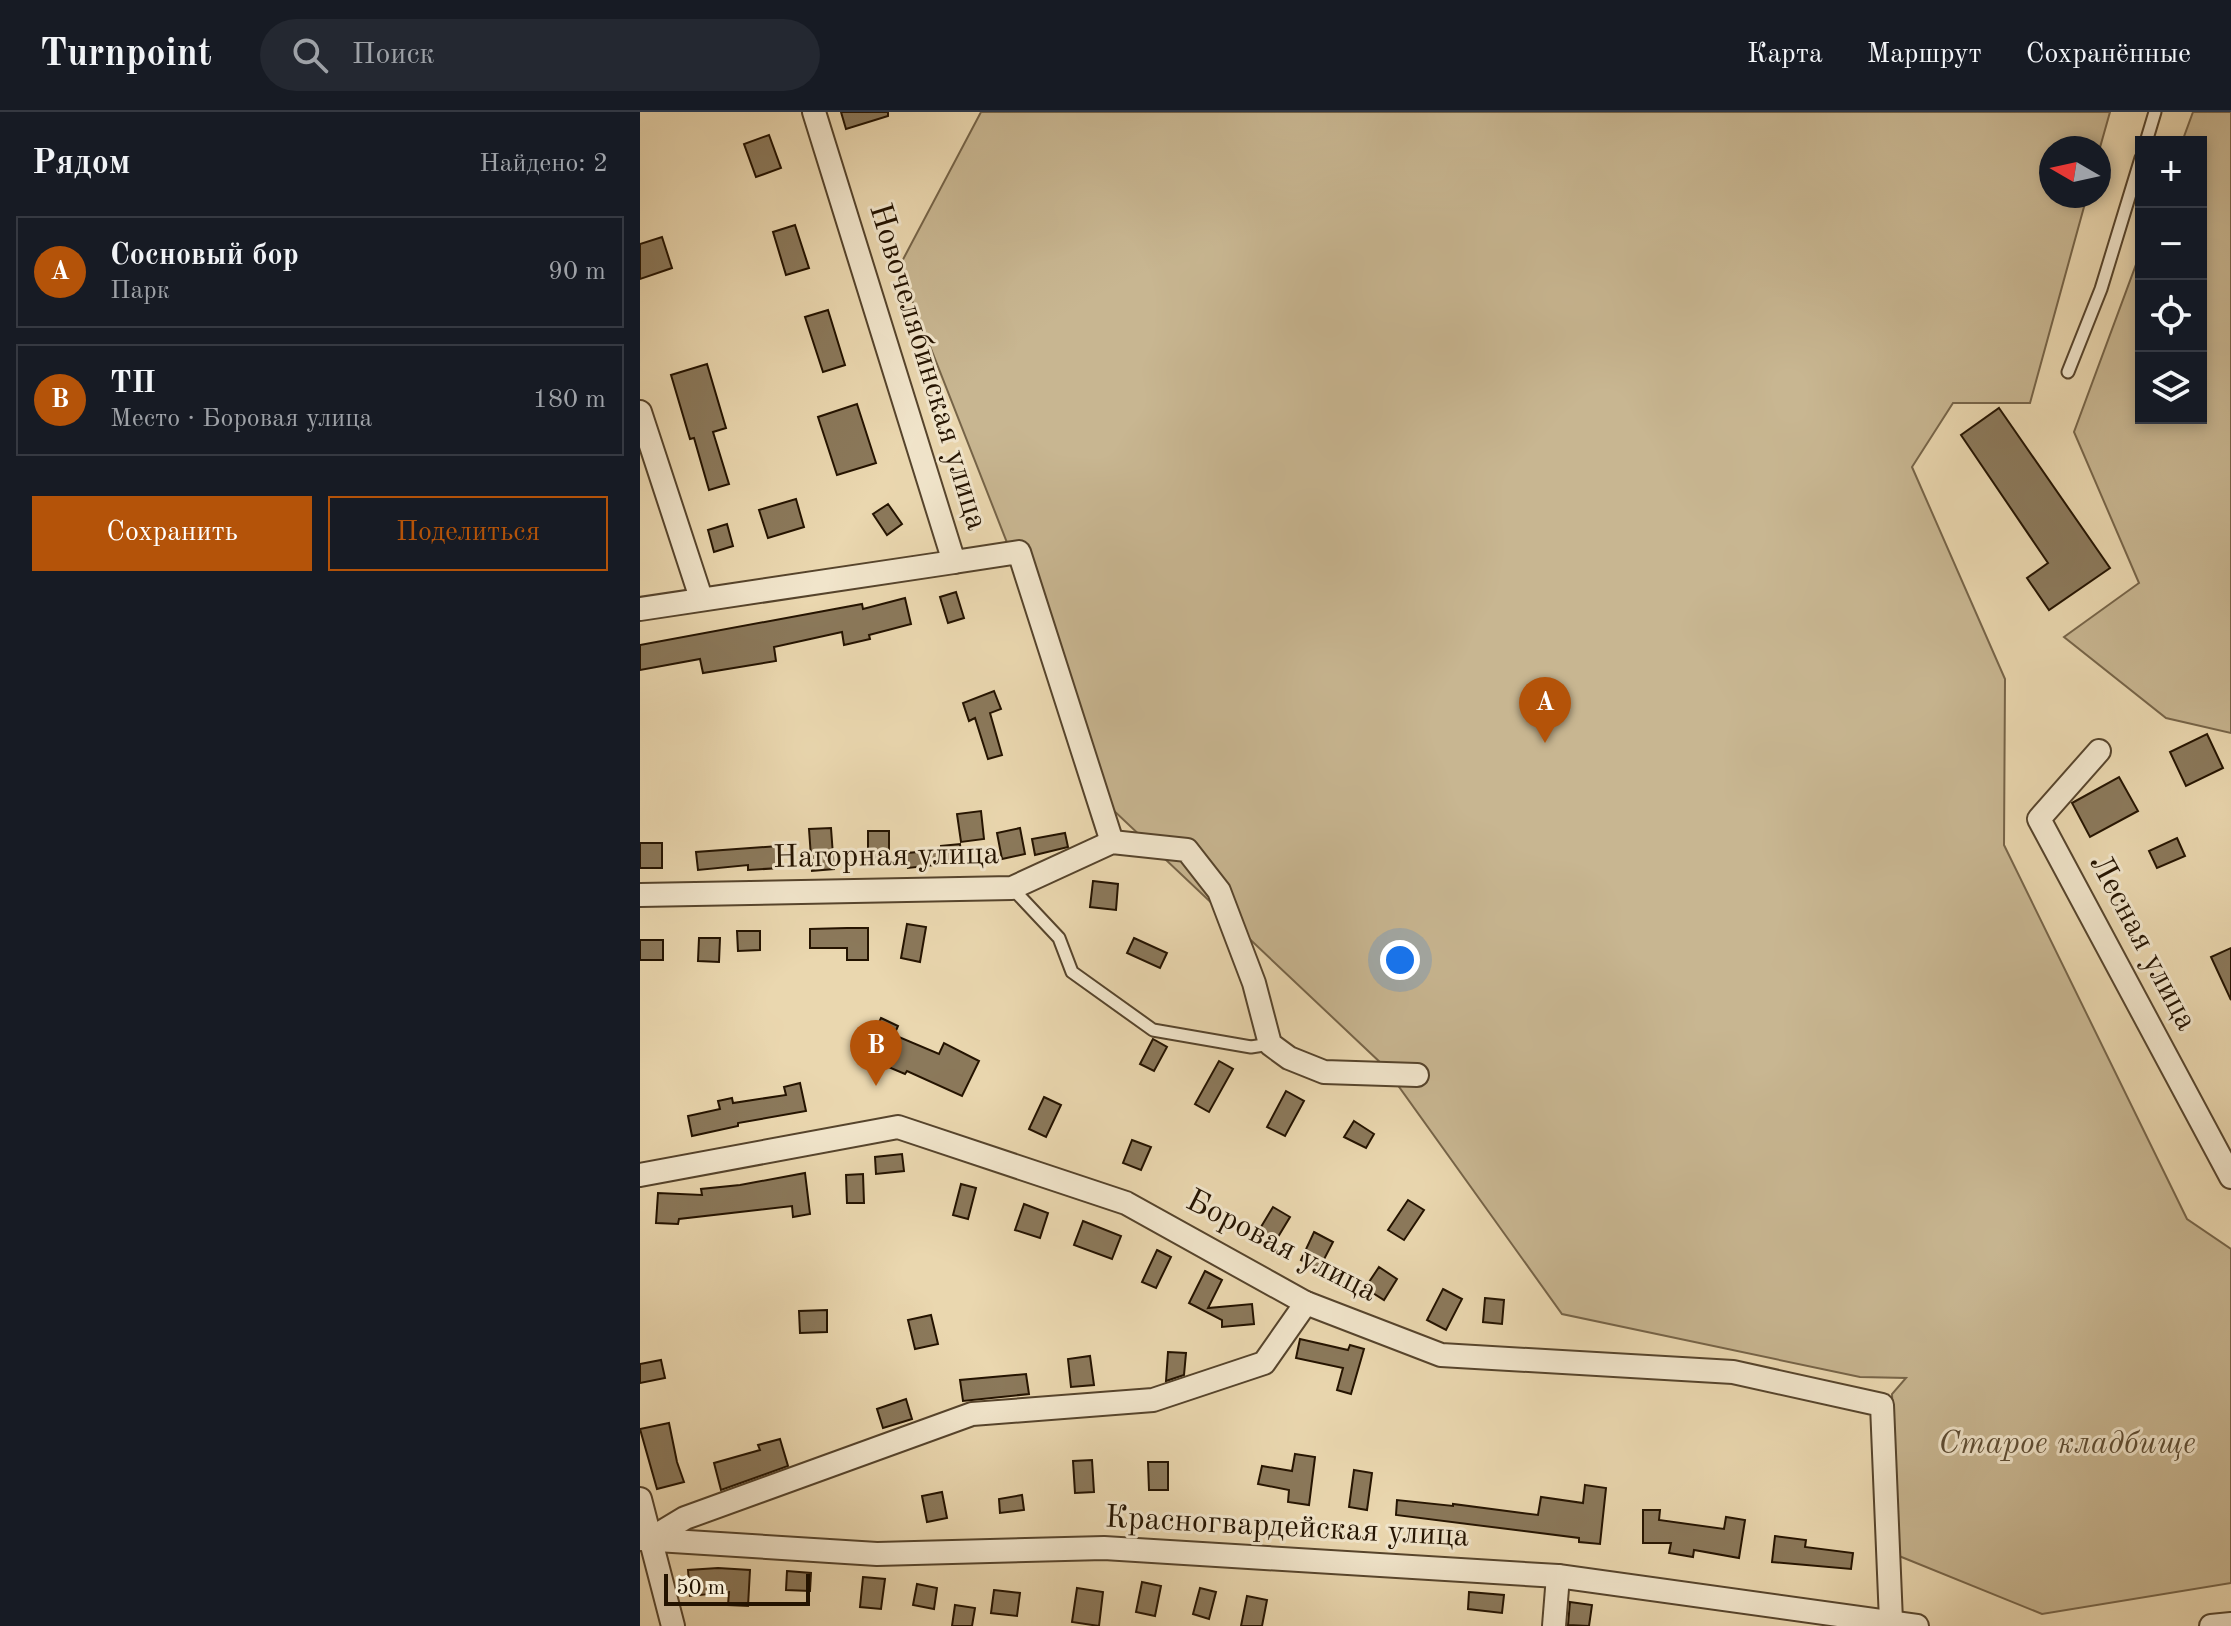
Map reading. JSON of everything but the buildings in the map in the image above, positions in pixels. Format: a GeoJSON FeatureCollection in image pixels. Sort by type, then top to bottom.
{"type":"FeatureCollection","features":[{"type":"Feature","properties":{"kind":"street","name":"Новочелябинская улица"},"geometry":{"type":"LineString","coordinates":[[814,112],[954,562],[1019,552],[1112,842]]}},
{"type":"Feature","properties":{"kind":"street"},"geometry":{"type":"LineString","coordinates":[[640,412],[701,598]]}},
{"type":"Feature","properties":{"kind":"street"},"geometry":{"type":"LineString","coordinates":[[640,609],[954,562]]}},
{"type":"Feature","properties":{"kind":"street","name":"Лесная улица"},"geometry":{"type":"LineString","coordinates":[[2099,751],[2039,819],[2231,1177]]}},
{"type":"Feature","properties":{"kind":"street"},"geometry":{"type":"LineString","coordinates":[[1112,842],[1187,850],[1195,860],[1219,891],[1254,983],[1270,1044],[1289,1058],[1324,1072],[1417,1075]]}},
{"type":"Feature","properties":{"kind":"street","name":"Нагорная улица"},"geometry":{"type":"LineString","coordinates":[[640,895],[1012,888],[1112,842]]}},
{"type":"Feature","properties":{"kind":"street","name":"Боровая улица"},"geometry":{"type":"LineString","coordinates":[[640,1175],[898,1127],[1126,1203],[1306,1303],[1441,1355],[1733,1372],[1882,1405],[1891,1621]]}},
{"type":"Feature","properties":{"kind":"street"},"geometry":{"type":"LineString","coordinates":[[645,1539],[685,1518],[972,1414],[1153,1400],[1264,1363],[1306,1303]]}},
{"type":"Feature","properties":{"kind":"street"},"geometry":{"type":"LineString","coordinates":[[640,1499],[645,1539],[673,1626]]}},
{"type":"Feature","properties":{"kind":"street","name":"Красногвардейская улица"},"geometry":{"type":"LineString","coordinates":[[645,1539],[877,1554],[1104,1548],[1558,1576],[1917,1626]]}},
{"type":"Feature","properties":{"kind":"street"},"geometry":{"type":"LineString","coordinates":[[1554,1626],[1558,1576]]}},
{"type":"Feature","properties":{"kind":"street"},"geometry":{"type":"LineString","coordinates":[[2211,1626],[2231,1624]]}},
{"type":"Feature","properties":{"kind":"lane"},"geometry":{"type":"LineString","coordinates":[[2148,136],[2155,112]]}},
{"type":"Feature","properties":{"kind":"lane"},"geometry":{"type":"LineString","coordinates":[[2068,372],[2101,289],[2135,178]]}},
{"type":"Feature","properties":{"kind":"lane"},"geometry":{"type":"LineString","coordinates":[[1012,888],[1059,938],[1072,972],[1153,1030],[1251,1047],[1270,1044]]}},
{"type":"Feature","properties":{"kind":"green space","name":"Старое кладбище"},"geometry":{"type":"Polygon","coordinates":[[[981,112],[2110,112],[2103,136],[2039,136],[2039,208],[2084,208],[2030,403],[1953,403],[1912,467],[2005,679],[2004,845],[2187,1219],[2231,1249],[2231,1583],[2042,1614],[1899,1556],[1892,1394],[1906,1378],[1860,1377],[1562,1314],[1384,1066],[1111,808],[899,267],[981,112]]]}},
{"type":"Feature","properties":{"kind":"green space"},"geometry":{"type":"Polygon","coordinates":[[[2193,112],[2231,112],[2231,733],[2166,718],[2064,637],[2139,583],[2074,432],[2135,267],[2135,424],[2207,424],[2207,136],[2184,136],[2193,112]]]}},
{"type":"Feature","properties":{"kind":"place","name":"Сосновый бор"},"geometry":{"type":"Point","coordinates":[1545,743]}},
{"type":"Feature","properties":{"kind":"place","name":"ТП"},"geometry":{"type":"Point","coordinates":[876,1086]}}]}
